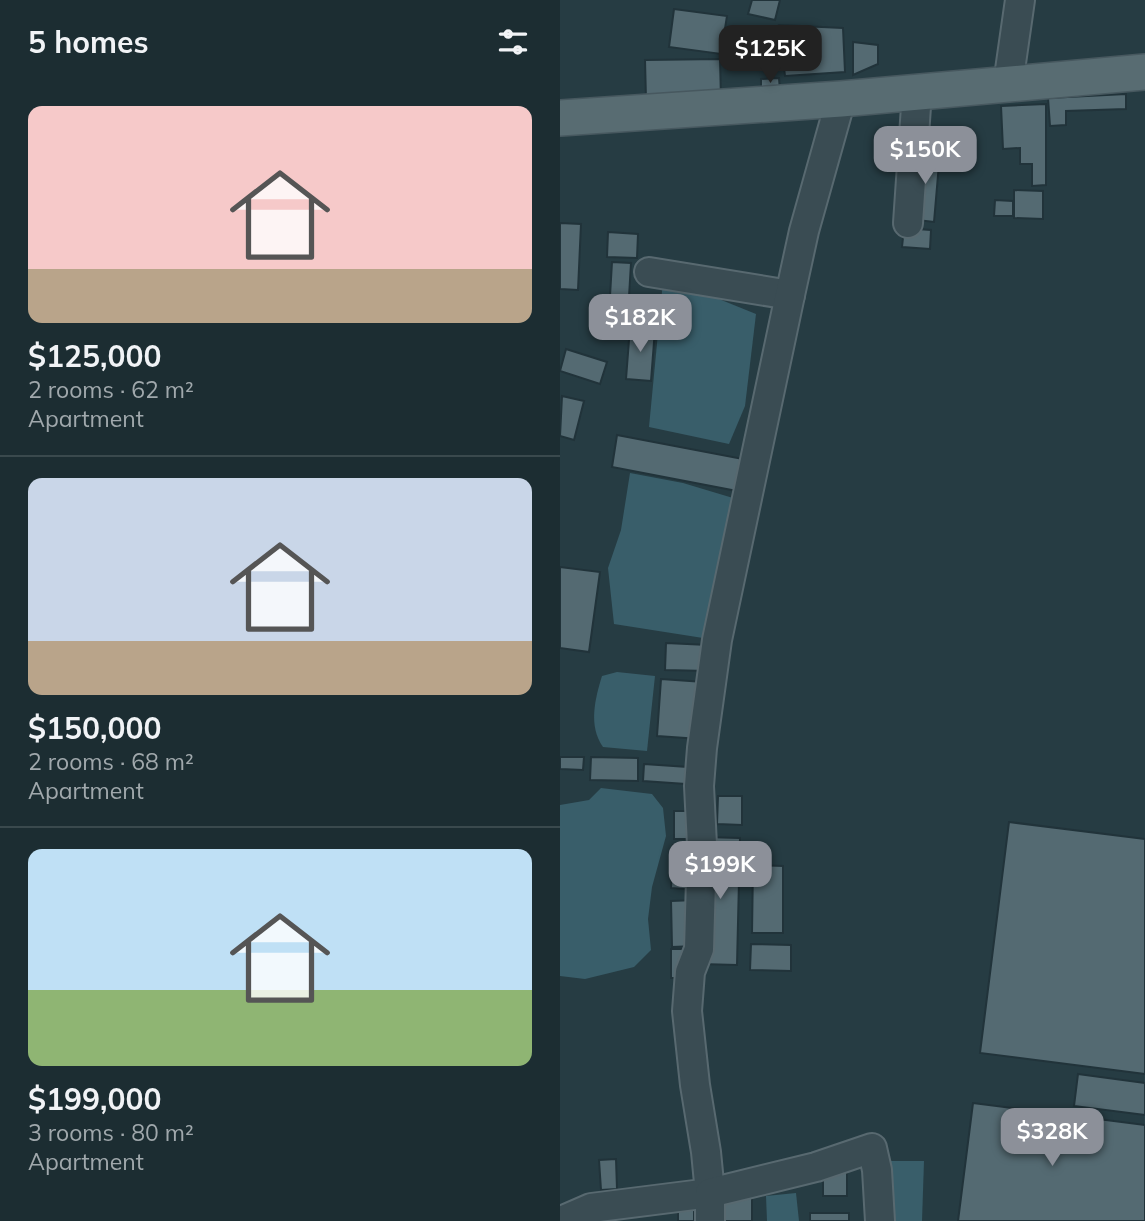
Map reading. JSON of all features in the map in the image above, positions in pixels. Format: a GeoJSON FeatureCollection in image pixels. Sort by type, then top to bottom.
{"type":"FeatureCollection","features":[{"type":"Feature","properties":{"kind":"main road"},"geometry":{"type":"LineString","coordinates":[[560,118],[841,99],[1145,72]]}},
{"type":"Feature","properties":{"kind":"street"},"geometry":{"type":"LineString","coordinates":[[1008,84],[1020,0]]}},
{"type":"Feature","properties":{"kind":"street"},"geometry":{"type":"LineString","coordinates":[[908,223],[917,92]]}},
{"type":"Feature","properties":{"kind":"street"},"geometry":{"type":"LineString","coordinates":[[710,1207],[706,1152],[687,1011],[690,972],[699,949],[702,845],[699,786],[717,640],[804,231],[841,99]]}},
{"type":"Feature","properties":{"kind":"street"},"geometry":{"type":"LineString","coordinates":[[649,272],[790,295]]}},
{"type":"Feature","properties":{"kind":"street"},"geometry":{"type":"LineString","coordinates":[[561,1221],[591,1208],[710,1207],[872,1148],[877,1170],[880,1221]]}},
{"type":"Feature","properties":{"kind":"water"},"geometry":{"type":"Polygon","coordinates":[[[663,281],[709,295],[756,314],[745,406],[729,444],[649,427],[663,281]]]}},
{"type":"Feature","properties":{"kind":"water"},"geometry":{"type":"Polygon","coordinates":[[[630,473],[683,483],[733,498],[714,625],[703,638],[614,624],[608,568],[621,530],[630,473]]]}},
{"type":"Feature","properties":{"kind":"water"},"geometry":{"type":"Polygon","coordinates":[[[617,672],[655,676],[647,751],[603,747],[598,739],[594,712],[599,685],[602,676],[617,672]]]}},
{"type":"Feature","properties":{"kind":"water"},"geometry":{"type":"Polygon","coordinates":[[[601,788],[652,794],[663,808],[666,836],[652,887],[648,919],[651,950],[634,967],[585,979],[560,976],[560,805],[589,800],[601,788]]]}},
{"type":"Feature","properties":{"kind":"water"},"geometry":{"type":"Polygon","coordinates":[[[887,1161],[924,1161],[922,1221],[891,1221],[887,1161]]]}},
{"type":"Feature","properties":{"kind":"water"},"geometry":{"type":"Polygon","coordinates":[[[796,1193],[799,1221],[767,1221],[766,1196],[796,1193]]]}},
{"type":"Feature","properties":{"kind":"building"},"geometry":{"type":"Polygon","coordinates":[[[752,0],[780,0],[775,20],[748,14],[752,0]]]}},
{"type":"Feature","properties":{"kind":"building"},"geometry":{"type":"Polygon","coordinates":[[[674,9],[727,16],[721,54],[669,47],[674,9]]]}},
{"type":"Feature","properties":{"kind":"building"},"geometry":{"type":"Polygon","coordinates":[[[779,25],[843,28],[845,72],[785,76],[779,25]]]}},
{"type":"Feature","properties":{"kind":"building"},"geometry":{"type":"Polygon","coordinates":[[[853,42],[878,45],[878,64],[853,75],[853,42]]]}},
{"type":"Feature","properties":{"kind":"building"},"geometry":{"type":"Polygon","coordinates":[[[720,59],[721,99],[646,100],[645,60],[720,59]]]}},
{"type":"Feature","properties":{"kind":"building"},"geometry":{"type":"Polygon","coordinates":[[[779,78],[780,91],[761,92],[761,79],[779,78]]]}},
{"type":"Feature","properties":{"kind":"building"},"geometry":{"type":"Polygon","coordinates":[[[1126,94],[1126,109],[1066,111],[1066,125],[1050,126],[1048,98],[1126,94]]]}},
{"type":"Feature","properties":{"kind":"building"},"geometry":{"type":"Polygon","coordinates":[[[1046,104],[1046,185],[1032,186],[1032,164],[1020,164],[1020,148],[1003,149],[1001,106],[1046,104]]]}},
{"type":"Feature","properties":{"kind":"building"},"geometry":{"type":"Polygon","coordinates":[[[915,150],[940,152],[934,222],[909,219],[915,150]]]}},
{"type":"Feature","properties":{"kind":"building"},"geometry":{"type":"Polygon","coordinates":[[[1014,190],[1043,191],[1043,219],[1014,218],[1014,190]]]}},
{"type":"Feature","properties":{"kind":"building"},"geometry":{"type":"Polygon","coordinates":[[[995,200],[1013,201],[1013,216],[994,216],[995,200]]]}},
{"type":"Feature","properties":{"kind":"building"},"geometry":{"type":"Polygon","coordinates":[[[560,223],[581,224],[578,290],[560,289],[560,223]]]}},
{"type":"Feature","properties":{"kind":"building"},"geometry":{"type":"Polygon","coordinates":[[[904,228],[931,230],[930,249],[902,247],[904,228]]]}},
{"type":"Feature","properties":{"kind":"building"},"geometry":{"type":"Polygon","coordinates":[[[608,232],[638,234],[637,258],[607,257],[608,232]]]}},
{"type":"Feature","properties":{"kind":"building"},"geometry":{"type":"Polygon","coordinates":[[[612,262],[631,263],[629,297],[610,296],[612,262]]]}},
{"type":"Feature","properties":{"kind":"building"},"geometry":{"type":"Polygon","coordinates":[[[597,301],[621,301],[621,334],[598,334],[597,301]]]}},
{"type":"Feature","properties":{"kind":"building"},"geometry":{"type":"Polygon","coordinates":[[[630,327],[655,329],[651,381],[626,379],[630,327]]]}},
{"type":"Feature","properties":{"kind":"building"},"geometry":{"type":"Polygon","coordinates":[[[566,349],[607,362],[600,384],[560,371],[566,349]]]}},
{"type":"Feature","properties":{"kind":"building"},"geometry":{"type":"Polygon","coordinates":[[[562,396],[584,401],[574,440],[560,436],[562,396]]]}},
{"type":"Feature","properties":{"kind":"building"},"geometry":{"type":"Polygon","coordinates":[[[617,435],[743,459],[737,491],[612,467],[617,435]]]}},
{"type":"Feature","properties":{"kind":"building"},"geometry":{"type":"Polygon","coordinates":[[[560,567],[600,572],[589,652],[560,648],[560,567]]]}},
{"type":"Feature","properties":{"kind":"building"},"geometry":{"type":"Polygon","coordinates":[[[666,643],[708,645],[707,671],[665,670],[666,643]]]}},
{"type":"Feature","properties":{"kind":"building"},"geometry":{"type":"Polygon","coordinates":[[[661,679],[704,682],[700,739],[657,736],[661,679]]]}},
{"type":"Feature","properties":{"kind":"building"},"geometry":{"type":"Polygon","coordinates":[[[560,757],[584,757],[583,770],[560,769],[560,757]]]}},
{"type":"Feature","properties":{"kind":"building"},"geometry":{"type":"Polygon","coordinates":[[[591,757],[638,758],[638,781],[590,780],[591,757]]]}},
{"type":"Feature","properties":{"kind":"building"},"geometry":{"type":"Polygon","coordinates":[[[644,764],[688,767],[686,784],[643,781],[644,764]]]}},
{"type":"Feature","properties":{"kind":"building"},"geometry":{"type":"Polygon","coordinates":[[[718,796],[742,796],[742,825],[717,824],[718,796]]]}},
{"type":"Feature","properties":{"kind":"building"},"geometry":{"type":"Polygon","coordinates":[[[674,811],[690,811],[689,839],[674,839],[674,811]]]}},
{"type":"Feature","properties":{"kind":"building"},"geometry":{"type":"Polygon","coordinates":[[[1009,822],[1145,839],[1145,1074],[980,1053],[1009,822]]]}},
{"type":"Feature","properties":{"kind":"building"},"geometry":{"type":"Polygon","coordinates":[[[704,837],[740,838],[737,965],[700,964],[704,837]]]}},
{"type":"Feature","properties":{"kind":"building"},"geometry":{"type":"Polygon","coordinates":[[[673,845],[700,847],[697,890],[671,888],[673,845]]]}},
{"type":"Feature","properties":{"kind":"building"},"geometry":{"type":"Polygon","coordinates":[[[753,865],[783,866],[783,933],[752,933],[753,865]]]}},
{"type":"Feature","properties":{"kind":"building"},"geometry":{"type":"Polygon","coordinates":[[[695,900],[696,946],[672,947],[671,901],[695,900]]]}},
{"type":"Feature","properties":{"kind":"building"},"geometry":{"type":"Polygon","coordinates":[[[751,944],[791,945],[791,971],[750,970],[751,944]]]}},
{"type":"Feature","properties":{"kind":"building"},"geometry":{"type":"Polygon","coordinates":[[[671,949],[687,949],[687,978],[671,978],[671,949]]]}},
{"type":"Feature","properties":{"kind":"building"},"geometry":{"type":"Polygon","coordinates":[[[1078,1074],[1145,1083],[1145,1115],[1074,1106],[1078,1074]]]}},
{"type":"Feature","properties":{"kind":"building"},"geometry":{"type":"Polygon","coordinates":[[[973,1103],[1145,1125],[1145,1221],[958,1221],[973,1103]]]}},
{"type":"Feature","properties":{"kind":"building"},"geometry":{"type":"Polygon","coordinates":[[[616,1159],[617,1189],[601,1190],[599,1160],[616,1159]]]}},
{"type":"Feature","properties":{"kind":"building"},"geometry":{"type":"Polygon","coordinates":[[[823,1169],[847,1169],[847,1196],[823,1196],[823,1169]]]}},
{"type":"Feature","properties":{"kind":"building"},"geometry":{"type":"Polygon","coordinates":[[[714,1197],[752,1197],[752,1221],[714,1221],[714,1197]]]}},
{"type":"Feature","properties":{"kind":"building"},"geometry":{"type":"Polygon","coordinates":[[[678,1205],[694,1205],[694,1221],[678,1221],[678,1205]]]}},
{"type":"Feature","properties":{"kind":"building"},"geometry":{"type":"Polygon","coordinates":[[[810,1213],[849,1213],[849,1221],[810,1221],[810,1213]]]}}]}
